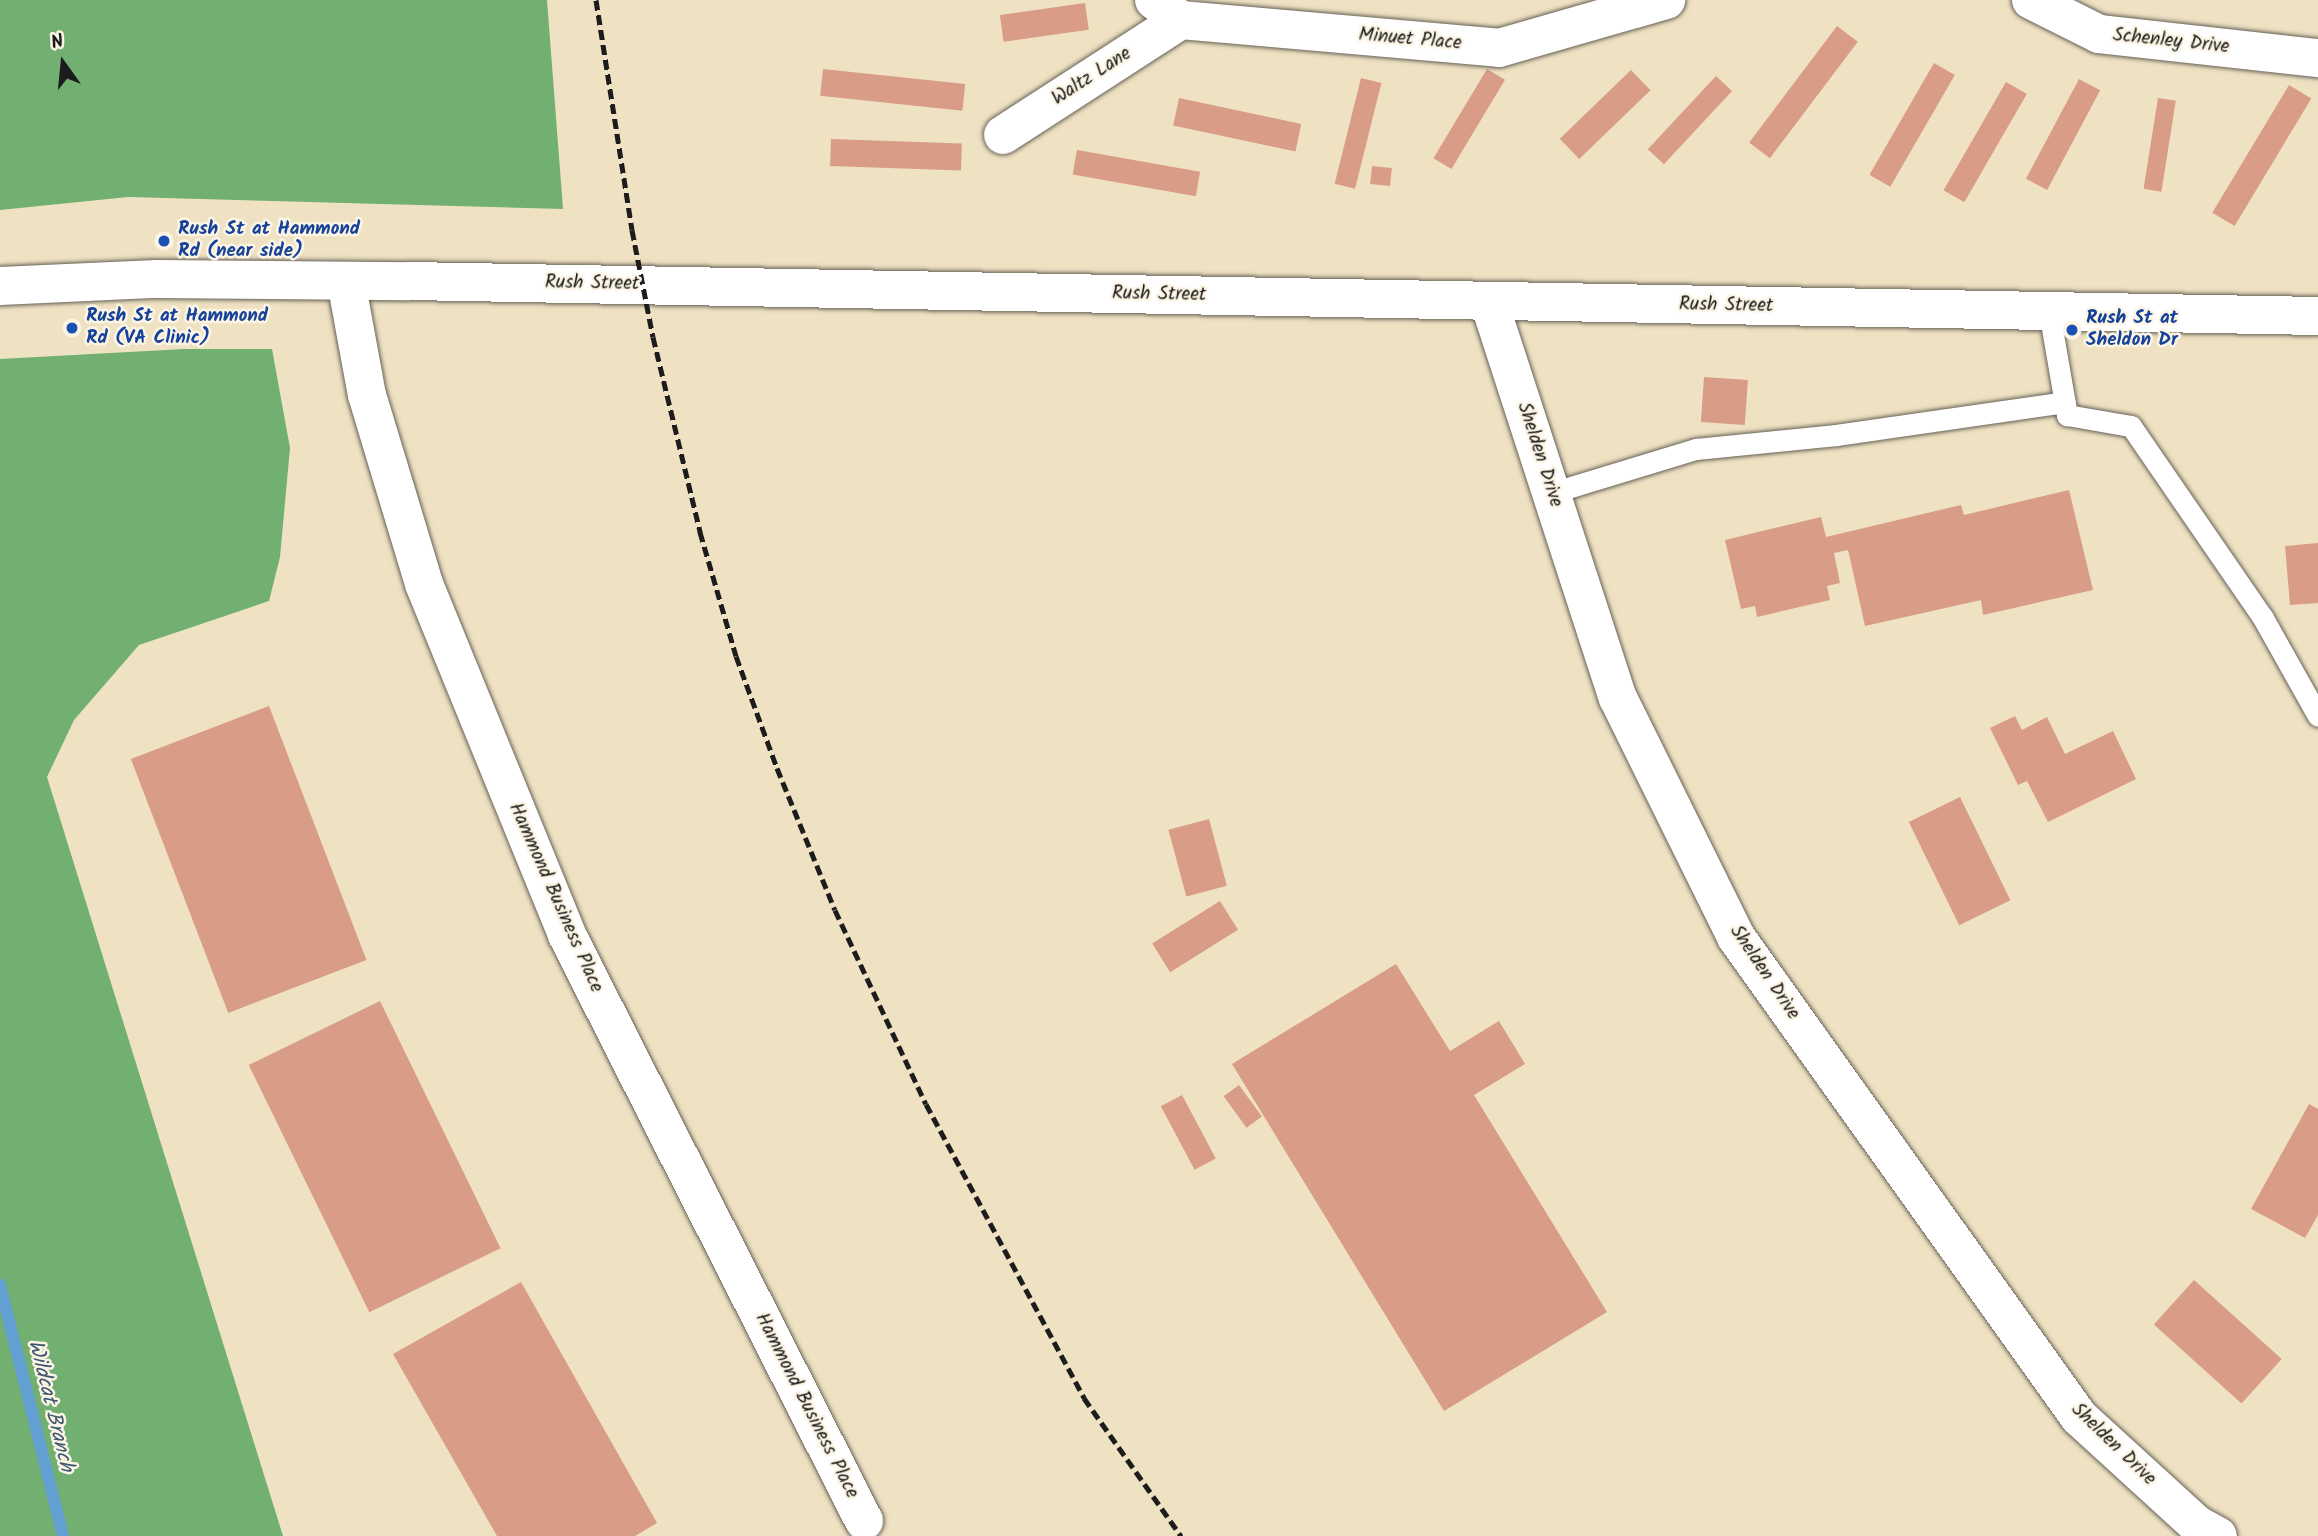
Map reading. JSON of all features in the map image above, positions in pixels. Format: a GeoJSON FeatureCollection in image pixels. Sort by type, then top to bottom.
{"type":"FeatureCollection","features":[{"type":"Feature","properties":{"kind":"street","name":"Minuet Place"},"geometry":{"type":"LineString","coordinates":[[1168,10],[1499,48],[1666,0]]}},
{"type":"Feature","properties":{"kind":"street","name":"Schenley Drive"},"geometry":{"type":"LineString","coordinates":[[2031,0],[2099,34],[2318,58]]}},
{"type":"Feature","properties":{"kind":"street","name":"Waltz Lane"},"geometry":{"type":"LineString","coordinates":[[1003,135],[1168,10]]}},
{"type":"Feature","properties":{"kind":"street","name":"Rush Street"},"geometry":{"type":"LineString","coordinates":[[0,286],[157,279],[346,281],[2318,316]]}},
{"type":"Feature","properties":{"kind":"street","name":"Hammond Business Place"},"geometry":{"type":"LineString","coordinates":[[346,281],[367,395],[424,584],[567,934],[864,1521]]}},
{"type":"Feature","properties":{"kind":"street","name":"Shelden Drive"},"geometry":{"type":"LineString","coordinates":[[1489,302],[1618,698],[1736,937],[2079,1417],[2196,1524],[2218,1536]]}},
{"type":"Feature","properties":{"kind":"lane"},"geometry":{"type":"LineString","coordinates":[[2049,311],[2067,415],[2131,426],[2263,618],[2318,716]]}},
{"type":"Feature","properties":{"kind":"lane"},"geometry":{"type":"LineString","coordinates":[[1551,493],[1696,449],[1836,435],[2065,402]]}},
{"type":"Feature","properties":{"kind":"green space"},"geometry":{"type":"Polygon","coordinates":[[[0,0],[547,0],[563,209],[128,197],[0,210],[0,0]]]}},
{"type":"Feature","properties":{"kind":"green space"},"geometry":{"type":"Polygon","coordinates":[[[184,349],[272,349],[290,448],[280,557],[269,601],[139,645],[74,720],[47,777],[283,1536],[0,1536],[0,359],[184,349]]]}},
{"type":"Feature","properties":{"kind":"building"},"geometry":{"type":"Polygon","coordinates":[[[1085,3],[1089,30],[1004,42],[1000,15],[1085,3]]]}},
{"type":"Feature","properties":{"kind":"building"},"geometry":{"type":"Polygon","coordinates":[[[1837,26],[1858,42],[1770,158],[1749,143],[1837,26]]]}},
{"type":"Feature","properties":{"kind":"building"},"geometry":{"type":"Polygon","coordinates":[[[1934,63],[1955,75],[1890,187],[1870,175],[1934,63]]]}},
{"type":"Feature","properties":{"kind":"building"},"geometry":{"type":"Polygon","coordinates":[[[823,69],[965,84],[962,111],[820,96],[823,69]]]}},
{"type":"Feature","properties":{"kind":"building"},"geometry":{"type":"Polygon","coordinates":[[[1487,69],[1505,80],[1451,169],[1433,158],[1487,69]]]}},
{"type":"Feature","properties":{"kind":"building"},"geometry":{"type":"Polygon","coordinates":[[[1631,70],[1650,90],[1579,159],[1560,139],[1631,70]]]}},
{"type":"Feature","properties":{"kind":"building"},"geometry":{"type":"Polygon","coordinates":[[[1716,76],[1732,91],[1664,164],[1648,149],[1716,76]]]}},
{"type":"Feature","properties":{"kind":"building"},"geometry":{"type":"Polygon","coordinates":[[[1361,78],[1381,83],[1355,189],[1335,184],[1361,78]]]}},
{"type":"Feature","properties":{"kind":"building"},"geometry":{"type":"Polygon","coordinates":[[[2079,79],[2100,90],[2047,190],[2026,179],[2079,79]]]}},
{"type":"Feature","properties":{"kind":"building"},"geometry":{"type":"Polygon","coordinates":[[[2006,82],[2027,94],[1964,202],[1944,190],[2006,82]]]}},
{"type":"Feature","properties":{"kind":"building"},"geometry":{"type":"Polygon","coordinates":[[[2289,85],[2311,98],[2235,226],[2212,213],[2289,85]]]}},
{"type":"Feature","properties":{"kind":"building"},"geometry":{"type":"Polygon","coordinates":[[[1179,98],[1301,124],[1295,151],[1173,125],[1179,98]]]}},
{"type":"Feature","properties":{"kind":"building"},"geometry":{"type":"Polygon","coordinates":[[[2158,98],[2176,101],[2161,192],[2144,189],[2158,98]]]}},
{"type":"Feature","properties":{"kind":"building"},"geometry":{"type":"Polygon","coordinates":[[[831,139],[962,144],[961,171],[830,166],[831,139]]]}},
{"type":"Feature","properties":{"kind":"building"},"geometry":{"type":"Polygon","coordinates":[[[1077,150],[1200,172],[1196,196],[1073,175],[1077,150]]]}},
{"type":"Feature","properties":{"kind":"building"},"geometry":{"type":"Polygon","coordinates":[[[1372,166],[1392,168],[1390,186],[1370,184],[1372,166]]]}},
{"type":"Feature","properties":{"kind":"building"},"geometry":{"type":"Polygon","coordinates":[[[1704,377],[1748,380],[1745,425],[1701,422],[1704,377]]]}},
{"type":"Feature","properties":{"kind":"building"},"geometry":{"type":"Polygon","coordinates":[[[2069,490],[2093,590],[1983,615],[1981,600],[1865,626],[1848,550],[1834,553],[1840,583],[1827,586],[1830,600],[1757,617],[1755,606],[1741,609],[1725,540],[1821,517],[1826,537],[1961,505],[1964,515],[2069,490]]]}},
{"type":"Feature","properties":{"kind":"building"},"geometry":{"type":"Polygon","coordinates":[[[2318,543],[2318,603],[2290,605],[2285,546],[2318,543]]]}},
{"type":"Feature","properties":{"kind":"building"},"geometry":{"type":"Polygon","coordinates":[[[269,706],[366,960],[228,1013],[131,759],[269,706]]]}},
{"type":"Feature","properties":{"kind":"building"},"geometry":{"type":"Polygon","coordinates":[[[2015,716],[2022,730],[2047,717],[2065,754],[2113,731],[2136,779],[2048,822],[2027,781],[2018,785],[1990,728],[2015,716]]]}},
{"type":"Feature","properties":{"kind":"building"},"geometry":{"type":"Polygon","coordinates":[[[1960,797],[2010,900],[1959,925],[1909,822],[1960,797]]]}},
{"type":"Feature","properties":{"kind":"building"},"geometry":{"type":"Polygon","coordinates":[[[1209,819],[1227,886],[1186,897],[1168,830],[1209,819]]]}},
{"type":"Feature","properties":{"kind":"building"},"geometry":{"type":"Polygon","coordinates":[[[1220,901],[1238,930],[1170,972],[1152,943],[1220,901]]]}},
{"type":"Feature","properties":{"kind":"building"},"geometry":{"type":"Polygon","coordinates":[[[1396,964],[1450,1051],[1499,1021],[1525,1064],[1474,1095],[1607,1312],[1444,1411],[1232,1064],[1396,964]]]}},
{"type":"Feature","properties":{"kind":"building"},"geometry":{"type":"Polygon","coordinates":[[[380,1001],[501,1248],[369,1312],[249,1065],[380,1001]]]}},
{"type":"Feature","properties":{"kind":"building"},"geometry":{"type":"Polygon","coordinates":[[[1239,1085],[1262,1117],[1247,1128],[1224,1096],[1239,1085]]]}},
{"type":"Feature","properties":{"kind":"building"},"geometry":{"type":"Polygon","coordinates":[[[1182,1095],[1216,1159],[1195,1170],[1161,1106],[1182,1095]]]}},
{"type":"Feature","properties":{"kind":"building"},"geometry":{"type":"Polygon","coordinates":[[[2309,1104],[2318,1109],[2318,1215],[2305,1238],[2251,1209],[2309,1104]]]}},
{"type":"Feature","properties":{"kind":"building"},"geometry":{"type":"Polygon","coordinates":[[[2194,1280],[2282,1359],[2242,1404],[2154,1325],[2194,1280]]]}},
{"type":"Feature","properties":{"kind":"building"},"geometry":{"type":"Polygon","coordinates":[[[521,1282],[657,1523],[635,1536],[497,1536],[393,1354],[521,1282]]]}},
{"type":"Feature","properties":{"kind":"waterway","name":"Wildcat Branch"},"geometry":{"type":"LineString","coordinates":[[0,1285],[63,1536]]}},
{"type":"Feature","properties":{"kind":"railway"},"geometry":{"type":"LineString","coordinates":[[596,0],[632,230],[653,337],[700,532],[736,656],[777,768],[835,910],[926,1104],[1084,1398],[1181,1536]]}},
{"type":"Feature","properties":{"kind":"place","name":"Rush St at Hammond Rd (near side)"},"geometry":{"type":"Point","coordinates":[164,241]}},
{"type":"Feature","properties":{"kind":"place","name":"Rush St at Hammond Rd (VA Clinic)"},"geometry":{"type":"Point","coordinates":[72,328]}},
{"type":"Feature","properties":{"kind":"place","name":"Rush St at Sheldon Dr"},"geometry":{"type":"Point","coordinates":[2072,330]}}]}
